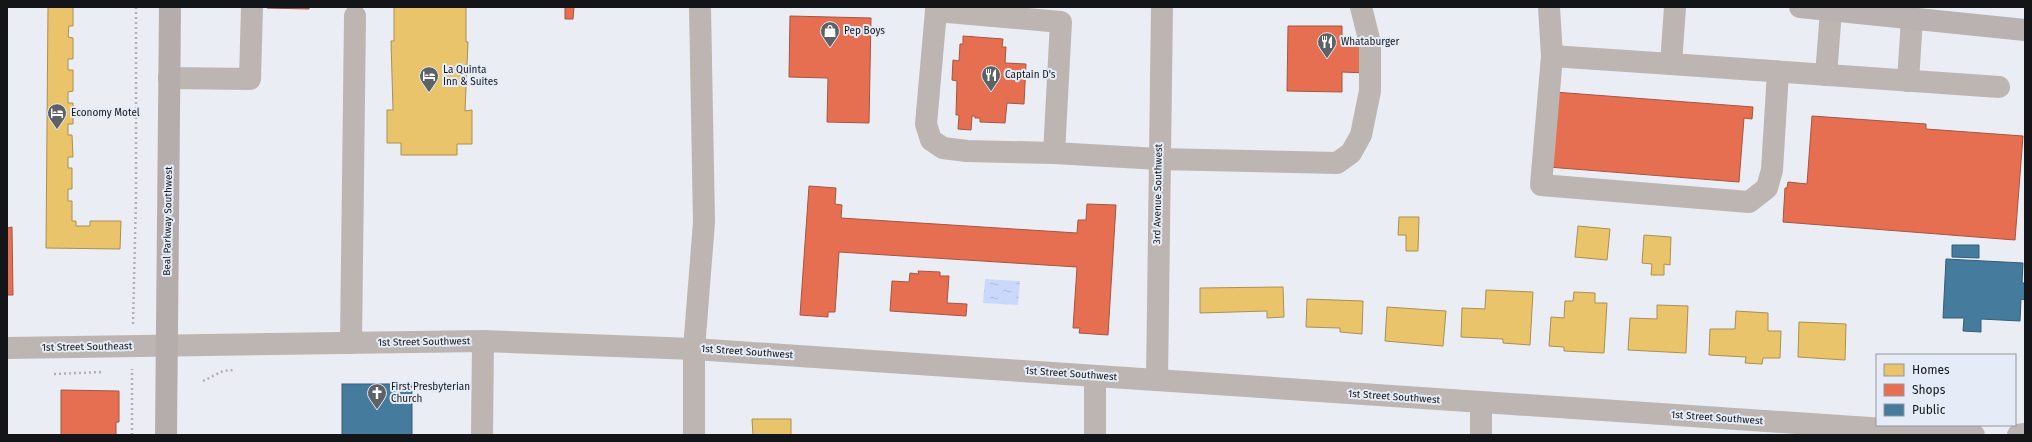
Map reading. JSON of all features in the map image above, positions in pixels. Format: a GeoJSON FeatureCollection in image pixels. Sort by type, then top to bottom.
{"type":"FeatureCollection","features":[{"type":"Feature","properties":{"kind":"highway"},"geometry":{"type":"LineString","coordinates":[[1800,7],[2025,30]]}},
{"type":"Feature","properties":{"kind":"main road","name":"Beal Parkway Southwest"},"geometry":{"type":"LineString","coordinates":[[166,435],[170,7]]}},
{"type":"Feature","properties":{"kind":"street"},"geometry":{"type":"LineString","coordinates":[[169,78],[250,79],[252,7]]}},
{"type":"Feature","properties":{"kind":"street"},"geometry":{"type":"LineString","coordinates":[[694,435],[694,349],[704,222],[700,7]]}},
{"type":"Feature","properties":{"kind":"street","name":"3rd Avenue Southwest"},"geometry":{"type":"LineString","coordinates":[[1157,380],[1162,7]]}},
{"type":"Feature","properties":{"kind":"street"},"geometry":{"type":"LineString","coordinates":[[1054,153],[1061,22],[1035,14],[936,9],[926,124],[931,140],[942,148],[967,151],[1054,153],[1159,159],[1337,163],[1352,154],[1361,135],[1370,91],[1370,43],[1361,7]]}},
{"type":"Feature","properties":{"kind":"street"},"geometry":{"type":"LineString","coordinates":[[1549,7],[1552,56],[1541,185],[1749,202],[1767,188],[1772,170],[1778,72]]}},
{"type":"Feature","properties":{"kind":"street"},"geometry":{"type":"LineString","coordinates":[[1671,64],[1675,7]]}},
{"type":"Feature","properties":{"kind":"street"},"geometry":{"type":"LineString","coordinates":[[351,343],[355,10]]}},
{"type":"Feature","properties":{"kind":"street"},"geometry":{"type":"LineString","coordinates":[[1826,75],[1831,11]]}},
{"type":"Feature","properties":{"kind":"street"},"geometry":{"type":"LineString","coordinates":[[1908,81],[1912,19]]}},
{"type":"Feature","properties":{"kind":"street"},"geometry":{"type":"LineString","coordinates":[[1552,56],[1999,87]]}},
{"type":"Feature","properties":{"kind":"street"},"geometry":{"type":"LineString","coordinates":[[482,435],[483,341]]}},
{"type":"Feature","properties":{"kind":"street","name":"1st Street Southwest"},"geometry":{"type":"LineString","coordinates":[[167,345],[483,341],[694,349],[1157,380],[1858,431],[1974,435]]}},
{"type":"Feature","properties":{"kind":"street","name":"1st Street Southeast"},"geometry":{"type":"LineString","coordinates":[[7,348],[167,345]]}},
{"type":"Feature","properties":{"kind":"street"},"geometry":{"type":"LineString","coordinates":[[1095,376],[1095,435]]}},
{"type":"Feature","properties":{"kind":"street"},"geometry":{"type":"LineString","coordinates":[[1481,403],[1481,435]]}},
{"type":"Feature","properties":{"kind":"street"},"geometry":{"type":"LineString","coordinates":[[2018,435],[2025,434]]}},
{"type":"Feature","properties":{"kind":"path"},"geometry":{"type":"LineString","coordinates":[[132,435],[132,346],[136,197],[136,7]]}},
{"type":"Feature","properties":{"kind":"path"},"geometry":{"type":"LineString","coordinates":[[124,371],[132,370]]}},
{"type":"Feature","properties":{"kind":"path"},"geometry":{"type":"LineString","coordinates":[[54,374],[108,371]]}},
{"type":"Feature","properties":{"kind":"water"},"geometry":{"type":"Polygon","coordinates":[[[985,279],[1020,281],[1018,305],[983,303],[985,279]]]}},
{"type":"Feature","properties":{"kind":"building: Homes","name":"Economy Motel"},"geometry":{"type":"Polygon","coordinates":[[[48,7],[73,7],[73,26],[69,26],[68,37],[73,38],[73,59],[68,59],[68,70],[73,70],[73,91],[68,92],[68,103],[73,103],[73,124],[68,124],[68,135],[72,135],[73,157],[68,157],[68,168],[72,168],[72,189],[68,189],[68,201],[72,201],[72,221],[76,221],[76,226],[90,226],[90,221],[121,221],[120,249],[46,248],[48,7]]]}},
{"type":"Feature","properties":{"kind":"building: Homes","name":"La Quinta Inn & Suites"},"geometry":{"type":"Polygon","coordinates":[[[394,7],[466,7],[466,42],[468,42],[465,111],[472,110],[472,144],[457,144],[457,155],[401,155],[401,143],[387,143],[387,110],[393,110],[391,41],[394,41],[394,7]]]}},
{"type":"Feature","properties":{"kind":"building: Homes"},"geometry":{"type":"Polygon","coordinates":[[[1399,217],[1419,217],[1418,251],[1406,251],[1406,235],[1398,235],[1399,217]]]}},
{"type":"Feature","properties":{"kind":"building: Homes"},"geometry":{"type":"Polygon","coordinates":[[[1578,226],[1610,229],[1607,260],[1575,257],[1578,226]]]}},
{"type":"Feature","properties":{"kind":"building: Homes"},"geometry":{"type":"Polygon","coordinates":[[[1644,235],[1671,237],[1670,265],[1664,264],[1664,275],[1651,275],[1652,264],[1642,263],[1644,235]]]}},
{"type":"Feature","properties":{"kind":"building: Homes"},"geometry":{"type":"Polygon","coordinates":[[[1283,287],[1284,317],[1267,318],[1267,311],[1200,313],[1200,288],[1283,287]]]}},
{"type":"Feature","properties":{"kind":"building: Homes"},"geometry":{"type":"Polygon","coordinates":[[[1486,290],[1533,292],[1530,345],[1503,343],[1503,339],[1461,337],[1462,308],[1485,309],[1486,290]]]}},
{"type":"Feature","properties":{"kind":"building: Homes"},"geometry":{"type":"Polygon","coordinates":[[[1574,292],[1595,293],[1595,303],[1607,303],[1604,353],[1564,351],[1564,347],[1549,346],[1551,317],[1564,318],[1565,301],[1573,301],[1574,292]]]}},
{"type":"Feature","properties":{"kind":"building: Homes"},"geometry":{"type":"Polygon","coordinates":[[[1307,299],[1363,301],[1362,334],[1340,332],[1340,328],[1306,327],[1307,299]]]}},
{"type":"Feature","properties":{"kind":"building: Homes"},"geometry":{"type":"Polygon","coordinates":[[[1657,305],[1688,306],[1686,353],[1628,350],[1630,318],[1657,319],[1657,305]]]}},
{"type":"Feature","properties":{"kind":"building: Homes"},"geometry":{"type":"Polygon","coordinates":[[[1387,307],[1446,311],[1443,346],[1385,341],[1387,307]]]}},
{"type":"Feature","properties":{"kind":"building: Homes"},"geometry":{"type":"Polygon","coordinates":[[[1736,311],[1768,313],[1768,331],[1781,331],[1780,358],[1763,358],[1762,364],[1745,363],[1746,357],[1709,355],[1710,329],[1735,329],[1736,311]]]}},
{"type":"Feature","properties":{"kind":"building: Homes"},"geometry":{"type":"Polygon","coordinates":[[[1799,322],[1846,324],[1845,360],[1798,357],[1799,322]]]}},
{"type":"Feature","properties":{"kind":"building: Homes"},"geometry":{"type":"Polygon","coordinates":[[[752,419],[791,419],[791,435],[753,435],[752,419]]]}},
{"type":"Feature","properties":{"kind":"building: Shops"},"geometry":{"type":"Polygon","coordinates":[[[309,7],[309,9],[267,8],[309,7]]]}},
{"type":"Feature","properties":{"kind":"building: Shops"},"geometry":{"type":"Polygon","coordinates":[[[565,7],[574,7],[573,19],[565,19],[565,7]]]}},
{"type":"Feature","properties":{"kind":"building: Shops","name":"Pep Boys"},"geometry":{"type":"Polygon","coordinates":[[[790,16],[871,18],[869,123],[827,122],[828,78],[789,77],[790,16]]]}},
{"type":"Feature","properties":{"kind":"building: Shops","name":"Whataburger"},"geometry":{"type":"Polygon","coordinates":[[[1288,26],[1342,26],[1342,45],[1367,46],[1367,73],[1342,72],[1342,92],[1287,91],[1288,26]]]}},
{"type":"Feature","properties":{"kind":"building: Shops","name":"Captain D's"},"geometry":{"type":"Polygon","coordinates":[[[963,36],[1003,39],[1002,47],[1006,47],[1005,63],[1026,64],[1024,104],[1007,103],[1005,123],[980,122],[980,118],[975,118],[975,116],[972,116],[971,130],[958,129],[959,115],[956,115],[957,81],[952,80],[953,60],[959,61],[960,44],[963,44],[963,36]]]}},
{"type":"Feature","properties":{"kind":"building: Shops"},"geometry":{"type":"Polygon","coordinates":[[[1554,92],[1753,107],[1752,119],[1744,118],[1739,182],[1548,167],[1554,92]]]}},
{"type":"Feature","properties":{"kind":"building: Shops"},"geometry":{"type":"Polygon","coordinates":[[[1812,116],[1926,124],[1926,129],[2023,136],[2015,240],[1783,222],[1785,188],[1787,188],[1788,182],[1807,184],[1812,116]]]}},
{"type":"Feature","properties":{"kind":"building: Shops"},"geometry":{"type":"Polygon","coordinates":[[[809,186],[836,188],[835,204],[842,205],[841,218],[1077,233],[1078,220],[1086,220],[1087,204],[1116,205],[1108,335],[1079,333],[1080,328],[1073,328],[1077,267],[839,252],[835,312],[828,312],[828,317],[800,315],[809,186]]]}},
{"type":"Feature","properties":{"kind":"building: Shops"},"geometry":{"type":"Polygon","coordinates":[[[12,227],[13,295],[7,295],[7,228],[12,227]]]}},
{"type":"Feature","properties":{"kind":"building: Shops"},"geometry":{"type":"Polygon","coordinates":[[[918,271],[940,272],[940,276],[949,276],[947,303],[967,304],[966,316],[890,311],[892,281],[909,282],[910,273],[919,274],[918,271]]]}},
{"type":"Feature","properties":{"kind":"building: Shops"},"geometry":{"type":"Polygon","coordinates":[[[61,390],[119,391],[119,422],[116,422],[116,435],[61,435],[61,390]]]}},
{"type":"Feature","properties":{"kind":"building: Public"},"geometry":{"type":"Polygon","coordinates":[[[1952,245],[1979,245],[1979,258],[1952,257],[1952,245]]]}},
{"type":"Feature","properties":{"kind":"building: Public"},"geometry":{"type":"Polygon","coordinates":[[[1946,259],[2023,263],[2022,283],[2025,283],[2025,300],[2021,299],[2020,321],[1981,319],[1981,332],[1963,331],[1964,318],[1943,318],[1946,259]]]}},
{"type":"Feature","properties":{"kind":"building: Public","name":"First Presbyterian Church"},"geometry":{"type":"Polygon","coordinates":[[[342,384],[412,384],[412,435],[342,435],[342,384]]]}},
{"type":"Feature","properties":{"kind":"place","name":"Pep Boys"},"geometry":{"type":"Point","coordinates":[830,48]}},
{"type":"Feature","properties":{"kind":"place","name":"Whataburger"},"geometry":{"type":"Point","coordinates":[1327,59]}},
{"type":"Feature","properties":{"kind":"place","name":"Captain D's"},"geometry":{"type":"Point","coordinates":[991,92]}},
{"type":"Feature","properties":{"kind":"place","name":"La Quinta Inn & Suites"},"geometry":{"type":"Point","coordinates":[429,93]}},
{"type":"Feature","properties":{"kind":"place","name":"Economy Motel"},"geometry":{"type":"Point","coordinates":[57,130]}},
{"type":"Feature","properties":{"kind":"place","name":"First Presbyterian Church"},"geometry":{"type":"Point","coordinates":[377,410]}}]}
